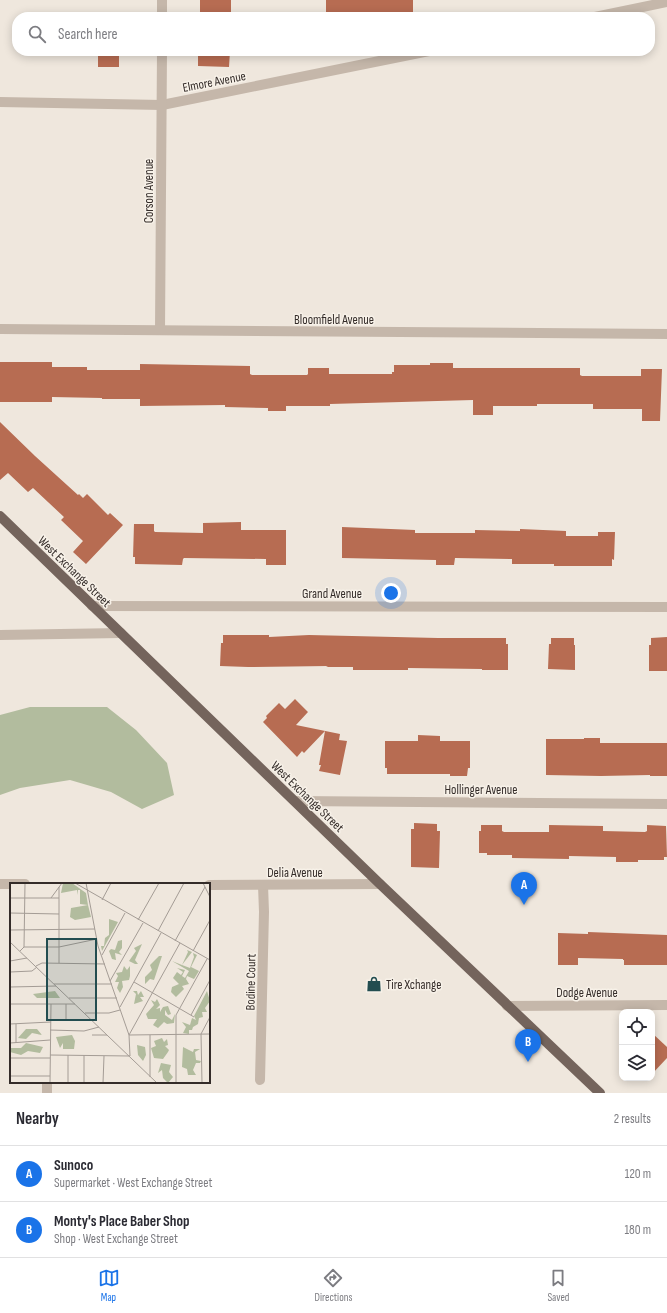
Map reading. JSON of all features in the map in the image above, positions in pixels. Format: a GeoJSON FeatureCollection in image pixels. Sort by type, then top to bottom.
{"type":"FeatureCollection","features":[{"type":"Feature","properties":{"kind":"main road","name":"West Exchange Street"},"geometry":{"type":"LineString","coordinates":[[0,516],[380,884],[600,1093]]}},
{"type":"Feature","properties":{"kind":"street"},"geometry":{"type":"LineString","coordinates":[[162,0],[162,12]]}},
{"type":"Feature","properties":{"kind":"street"},"geometry":{"type":"LineString","coordinates":[[619,12],[667,2]]}},
{"type":"Feature","properties":{"kind":"street","name":"Corson Avenue"},"geometry":{"type":"LineString","coordinates":[[160,330],[162,56]]}},
{"type":"Feature","properties":{"kind":"street","name":"Elmore Avenue"},"geometry":{"type":"LineString","coordinates":[[0,102],[162,105],[405,56]]}},
{"type":"Feature","properties":{"kind":"street","name":"Bloomfield Avenue"},"geometry":{"type":"LineString","coordinates":[[0,329],[667,334]]}},
{"type":"Feature","properties":{"kind":"street","name":"Grand Avenue"},"geometry":{"type":"LineString","coordinates":[[92,606],[667,607]]}},
{"type":"Feature","properties":{"kind":"street"},"geometry":{"type":"LineString","coordinates":[[0,635],[121,633]]}},
{"type":"Feature","properties":{"kind":"street","name":"Hollinger Avenue"},"geometry":{"type":"LineString","coordinates":[[295,801],[667,804]]}},
{"type":"Feature","properties":{"kind":"street","name":"Delia Avenue"},"geometry":{"type":"LineString","coordinates":[[210,885],[380,884]]}},
{"type":"Feature","properties":{"kind":"street","name":"Bodine Court"},"geometry":{"type":"LineString","coordinates":[[260,1080],[264,912],[263,885]]}},
{"type":"Feature","properties":{"kind":"street","name":"Dodge Avenue"},"geometry":{"type":"LineString","coordinates":[[507,1006],[667,1005]]}},
{"type":"Feature","properties":{"kind":"green space"},"geometry":{"type":"Polygon","coordinates":[[[30,707],[107,707],[136,730],[167,763],[174,795],[142,809],[111,792],[70,780],[20,788],[0,795],[0,715],[30,707]]]}},
{"type":"Feature","properties":{"kind":"building"},"geometry":{"type":"Polygon","coordinates":[[[200,0],[231,0],[231,12],[200,12],[200,0]]]}},
{"type":"Feature","properties":{"kind":"building"},"geometry":{"type":"Polygon","coordinates":[[[326,0],[413,0],[413,12],[326,12],[326,0]]]}},
{"type":"Feature","properties":{"kind":"building"},"geometry":{"type":"Polygon","coordinates":[[[98,56],[119,56],[119,67],[98,67],[98,56]]]}},
{"type":"Feature","properties":{"kind":"building"},"geometry":{"type":"Polygon","coordinates":[[[198,56],[230,56],[229,67],[198,66],[198,56]]]}},
{"type":"Feature","properties":{"kind":"building"},"geometry":{"type":"Polygon","coordinates":[[[0,362],[52,362],[52,367],[87,367],[87,370],[140,370],[140,364],[250,366],[250,374],[252,375],[307,375],[308,368],[329,368],[329,374],[392,374],[392,372],[394,372],[394,365],[430,365],[430,363],[453,363],[453,368],[580,368],[580,375],[582,376],[641,376],[641,369],[662,369],[660,421],[642,421],[642,409],[593,409],[593,404],[493,406],[493,415],[473,415],[473,400],[330,404],[330,406],[286,406],[286,411],[268,411],[268,408],[225,407],[225,405],[140,406],[140,399],[52,397],[52,402],[0,402],[0,362]]]}},
{"type":"Feature","properties":{"kind":"building"},"geometry":{"type":"Polygon","coordinates":[[[0,422],[78,495],[79,494],[83,498],[87,494],[108,515],[110,513],[123,525],[86,564],[73,552],[83,541],[61,520],[64,517],[33,488],[28,492],[8,473],[0,480],[0,422]]]}},
{"type":"Feature","properties":{"kind":"building"},"geometry":{"type":"Polygon","coordinates":[[[241,522],[241,530],[286,530],[286,565],[266,565],[266,559],[184,558],[182,565],[135,564],[135,557],[133,557],[134,524],[154,524],[155,532],[203,533],[203,523],[241,522]]]}},
{"type":"Feature","properties":{"kind":"building"},"geometry":{"type":"Polygon","coordinates":[[[342,527],[415,530],[415,533],[475,533],[475,530],[520,531],[520,529],[566,531],[566,536],[598,536],[598,532],[615,532],[614,560],[612,559],[612,566],[554,566],[554,564],[512,564],[512,559],[455,558],[454,565],[436,565],[436,560],[342,558],[342,527]]]}},
{"type":"Feature","properties":{"kind":"building"},"geometry":{"type":"Polygon","coordinates":[[[223,635],[269,635],[269,637],[309,635],[506,638],[506,644],[508,644],[508,670],[408,668],[408,670],[353,670],[353,667],[326,667],[328,666],[220,666],[221,643],[223,643],[223,635]]]}},
{"type":"Feature","properties":{"kind":"building"},"geometry":{"type":"Polygon","coordinates":[[[667,637],[667,671],[649,671],[649,645],[651,645],[651,638],[667,637]]]}},
{"type":"Feature","properties":{"kind":"building"},"geometry":{"type":"Polygon","coordinates":[[[551,638],[574,638],[575,670],[548,669],[549,644],[551,644],[551,638]]]}},
{"type":"Feature","properties":{"kind":"building"},"geometry":{"type":"Polygon","coordinates":[[[295,699],[308,712],[296,725],[340,734],[339,740],[347,741],[340,775],[319,771],[325,731],[304,753],[302,751],[297,757],[263,722],[267,718],[266,716],[279,703],[285,709],[295,699]]]}},
{"type":"Feature","properties":{"kind":"building"},"geometry":{"type":"Polygon","coordinates":[[[418,735],[440,736],[440,741],[470,741],[470,768],[468,768],[467,776],[450,776],[450,774],[387,774],[387,768],[385,768],[385,741],[418,741],[418,735]]]}},
{"type":"Feature","properties":{"kind":"building"},"geometry":{"type":"Polygon","coordinates":[[[600,738],[600,743],[667,743],[667,776],[546,775],[546,739],[600,738]]]}},
{"type":"Feature","properties":{"kind":"building"},"geometry":{"type":"Polygon","coordinates":[[[414,823],[437,824],[437,831],[440,831],[439,868],[411,867],[411,829],[414,829],[414,823]]]}},
{"type":"Feature","properties":{"kind":"building"},"geometry":{"type":"Polygon","coordinates":[[[481,825],[502,825],[502,831],[504,832],[549,832],[549,825],[603,826],[603,831],[645,832],[647,831],[647,825],[666,826],[667,857],[664,857],[664,860],[616,862],[616,857],[569,856],[569,859],[512,858],[512,855],[487,855],[487,853],[479,853],[479,831],[481,831],[481,825]]]}},
{"type":"Feature","properties":{"kind":"building"},"geometry":{"type":"Polygon","coordinates":[[[588,932],[667,935],[667,965],[624,965],[623,959],[578,958],[578,965],[558,965],[558,933],[588,934],[588,932]]]}},
{"type":"Feature","properties":{"kind":"building"},"geometry":{"type":"Polygon","coordinates":[[[655,1036],[667,1047],[667,1058],[655,1071],[655,1036]]]}},
{"type":"Feature","properties":{"kind":"place","name":"Sunoco"},"geometry":{"type":"Point","coordinates":[524,905]}},
{"type":"Feature","properties":{"kind":"place","name":"Tire Xchange"},"geometry":{"type":"Point","coordinates":[374,984]}},
{"type":"Feature","properties":{"kind":"place","name":"Monty's Place Baber Shop"},"geometry":{"type":"Point","coordinates":[528,1062]}}]}
